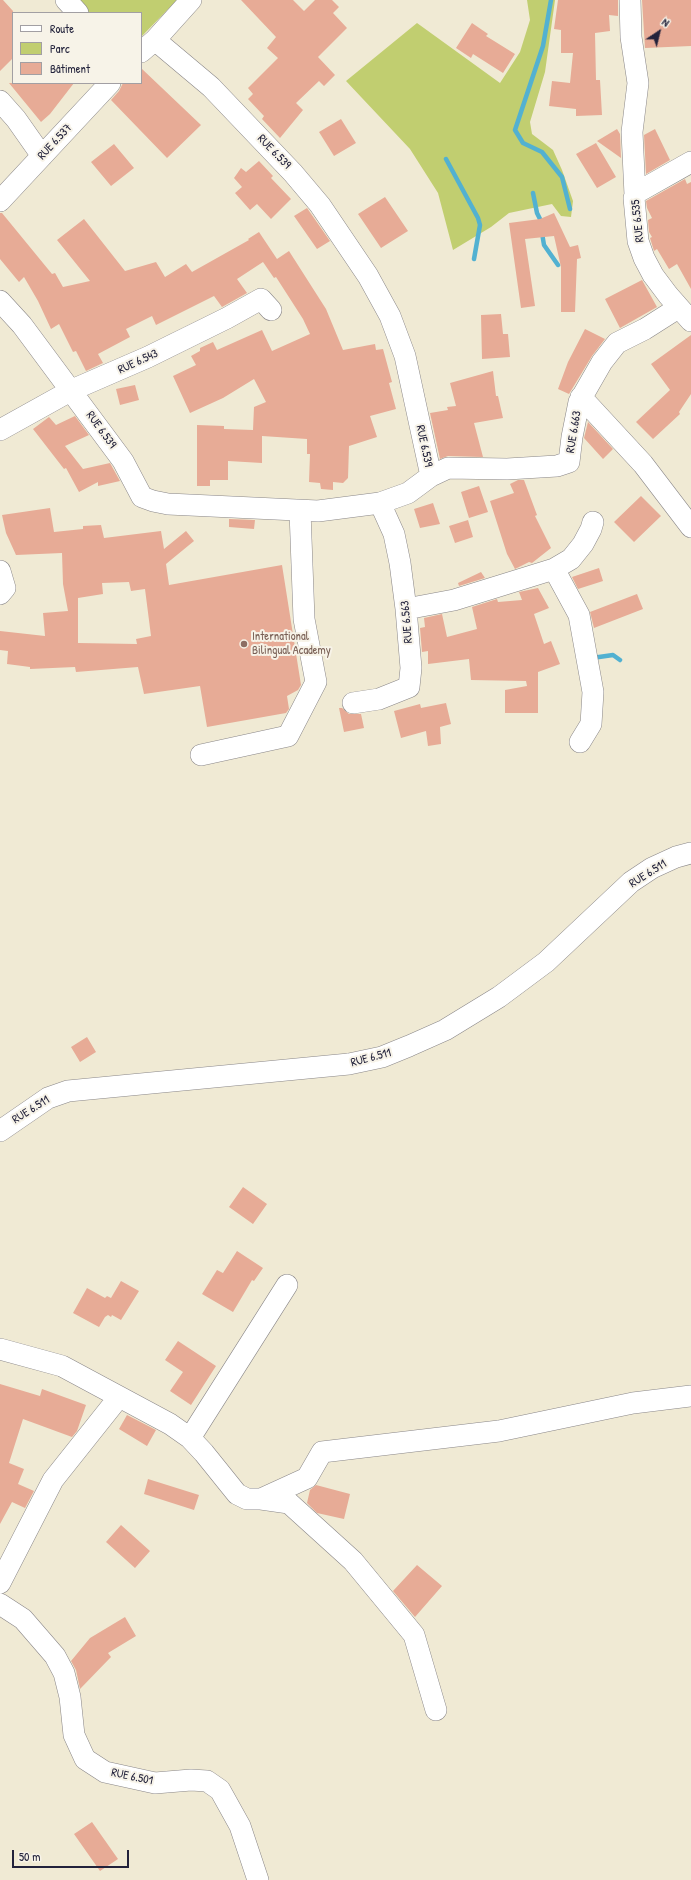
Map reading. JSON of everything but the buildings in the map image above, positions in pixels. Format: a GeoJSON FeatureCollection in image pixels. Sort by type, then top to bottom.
{"type":"FeatureCollection","features":[{"type":"Feature","properties":{"kind":"street"},"geometry":{"type":"LineString","coordinates":[[66,0],[77,12]]}},
{"type":"Feature","properties":{"kind":"street"},"geometry":{"type":"LineString","coordinates":[[148,46],[191,0]]}},
{"type":"Feature","properties":{"kind":"street"},"geometry":{"type":"LineString","coordinates":[[630,0],[631,37],[638,83],[632,132],[635,194]]}},
{"type":"Feature","properties":{"kind":"street","name":"RUE 6.539"},"geometry":{"type":"LineString","coordinates":[[0,301],[22,325],[72,390],[123,461],[142,497],[168,504],[318,511],[380,503],[408,493],[431,476],[405,356],[390,316],[368,276],[320,205],[293,173],[211,87],[148,46]]}},
{"type":"Feature","properties":{"kind":"street","name":"RUE 6.537"},"geometry":{"type":"LineString","coordinates":[[0,201],[109,84]]}},
{"type":"Feature","properties":{"kind":"street"},"geometry":{"type":"LineString","coordinates":[[0,101],[16,119],[42,156]]}},
{"type":"Feature","properties":{"kind":"street","name":"RUE 6.535"},"geometry":{"type":"LineString","coordinates":[[685,315],[654,275],[644,258],[638,241],[635,194],[691,162]]}},
{"type":"Feature","properties":{"kind":"street","name":"RUE 6.543"},"geometry":{"type":"LineString","coordinates":[[0,430],[72,390],[148,357],[227,318],[260,299],[271,310]]}},
{"type":"Feature","properties":{"kind":"street","name":"RUE 6.663"},"geometry":{"type":"LineString","coordinates":[[431,476],[448,468],[506,469],[565,464],[570,461],[575,417],[582,398],[602,362],[617,343],[645,330],[685,315]]}},
{"type":"Feature","properties":{"kind":"street"},"geometry":{"type":"LineString","coordinates":[[582,398],[643,464],[691,526]]}},
{"type":"Feature","properties":{"kind":"street","name":"RUE 6.563"},"geometry":{"type":"LineString","coordinates":[[353,703],[379,698],[409,687],[411,668],[406,609],[400,564],[394,534],[380,503]]}},
{"type":"Feature","properties":{"kind":"street"},"geometry":{"type":"LineString","coordinates":[[201,755],[288,736],[316,682],[304,619],[300,511]]}},
{"type":"Feature","properties":{"kind":"street"},"geometry":{"type":"LineString","coordinates":[[406,609],[454,600],[554,569],[571,559],[583,544],[591,529],[592,522]]}},
{"type":"Feature","properties":{"kind":"street"},"geometry":{"type":"LineString","coordinates":[[554,569],[579,614],[593,692],[592,724],[580,742]]}},
{"type":"Feature","properties":{"kind":"street"},"geometry":{"type":"LineString","coordinates":[[0,571],[5,588],[0,594]]}},
{"type":"Feature","properties":{"kind":"street","name":"RUE 6.511"},"geometry":{"type":"LineString","coordinates":[[0,1130],[48,1098],[68,1091],[349,1064],[382,1057],[451,1026],[499,998],[546,962],[631,882],[652,868],[676,857],[691,853]]}},
{"type":"Feature","properties":{"kind":"street"},"geometry":{"type":"LineString","coordinates":[[190,1438],[288,1285]]}},
{"type":"Feature","properties":{"kind":"street"},"geometry":{"type":"LineString","coordinates":[[0,1349],[62,1366],[170,1424],[190,1438],[237,1494],[247,1499],[261,1499],[289,1503],[353,1561],[414,1635],[436,1710]]}},
{"type":"Feature","properties":{"kind":"street"},"geometry":{"type":"LineString","coordinates":[[261,1499],[307,1478],[322,1452],[499,1431],[633,1402],[691,1396]]}},
{"type":"Feature","properties":{"kind":"street"},"geometry":{"type":"LineString","coordinates":[[0,1583],[54,1480],[119,1397]]}},
{"type":"Feature","properties":{"kind":"street","name":"RUE 6.501"},"geometry":{"type":"LineString","coordinates":[[0,1604],[23,1619],[55,1656],[64,1673],[70,1697],[74,1735],[85,1759],[105,1772],[154,1783],[196,1780],[206,1781],[220,1790],[240,1826],[258,1880]]}},
{"type":"Feature","properties":{"kind":"green space"},"geometry":{"type":"Polygon","coordinates":[[[73,0],[177,0],[142,36],[142,12],[85,12],[73,0]]]}},
{"type":"Feature","properties":{"kind":"green space"},"geometry":{"type":"Polygon","coordinates":[[[527,0],[555,0],[545,72],[530,122],[532,134],[553,150],[562,170],[573,201],[571,217],[561,216],[552,204],[509,213],[491,227],[453,250],[438,193],[410,149],[346,81],[417,23],[500,83],[520,52],[530,20],[527,0]]]}},
{"type":"Feature","properties":{"kind":"waterway"},"geometry":{"type":"LineString","coordinates":[[551,0],[543,46],[515,130],[523,143],[542,152],[562,177],[570,209]]}},
{"type":"Feature","properties":{"kind":"waterway"},"geometry":{"type":"LineString","coordinates":[[446,159],[478,218],[480,225],[474,259]]}},
{"type":"Feature","properties":{"kind":"waterway"},"geometry":{"type":"LineString","coordinates":[[533,193],[537,213],[542,223]]}},
{"type":"Feature","properties":{"kind":"waterway"},"geometry":{"type":"LineString","coordinates":[[542,233],[544,245],[558,265]]}},
{"type":"Feature","properties":{"kind":"waterway"},"geometry":{"type":"LineString","coordinates":[[592,658],[613,655],[620,660]]}},
{"type":"Feature","properties":{"kind":"place","name":"International Bilingual Academy"},"geometry":{"type":"Point","coordinates":[244,644]}}]}
